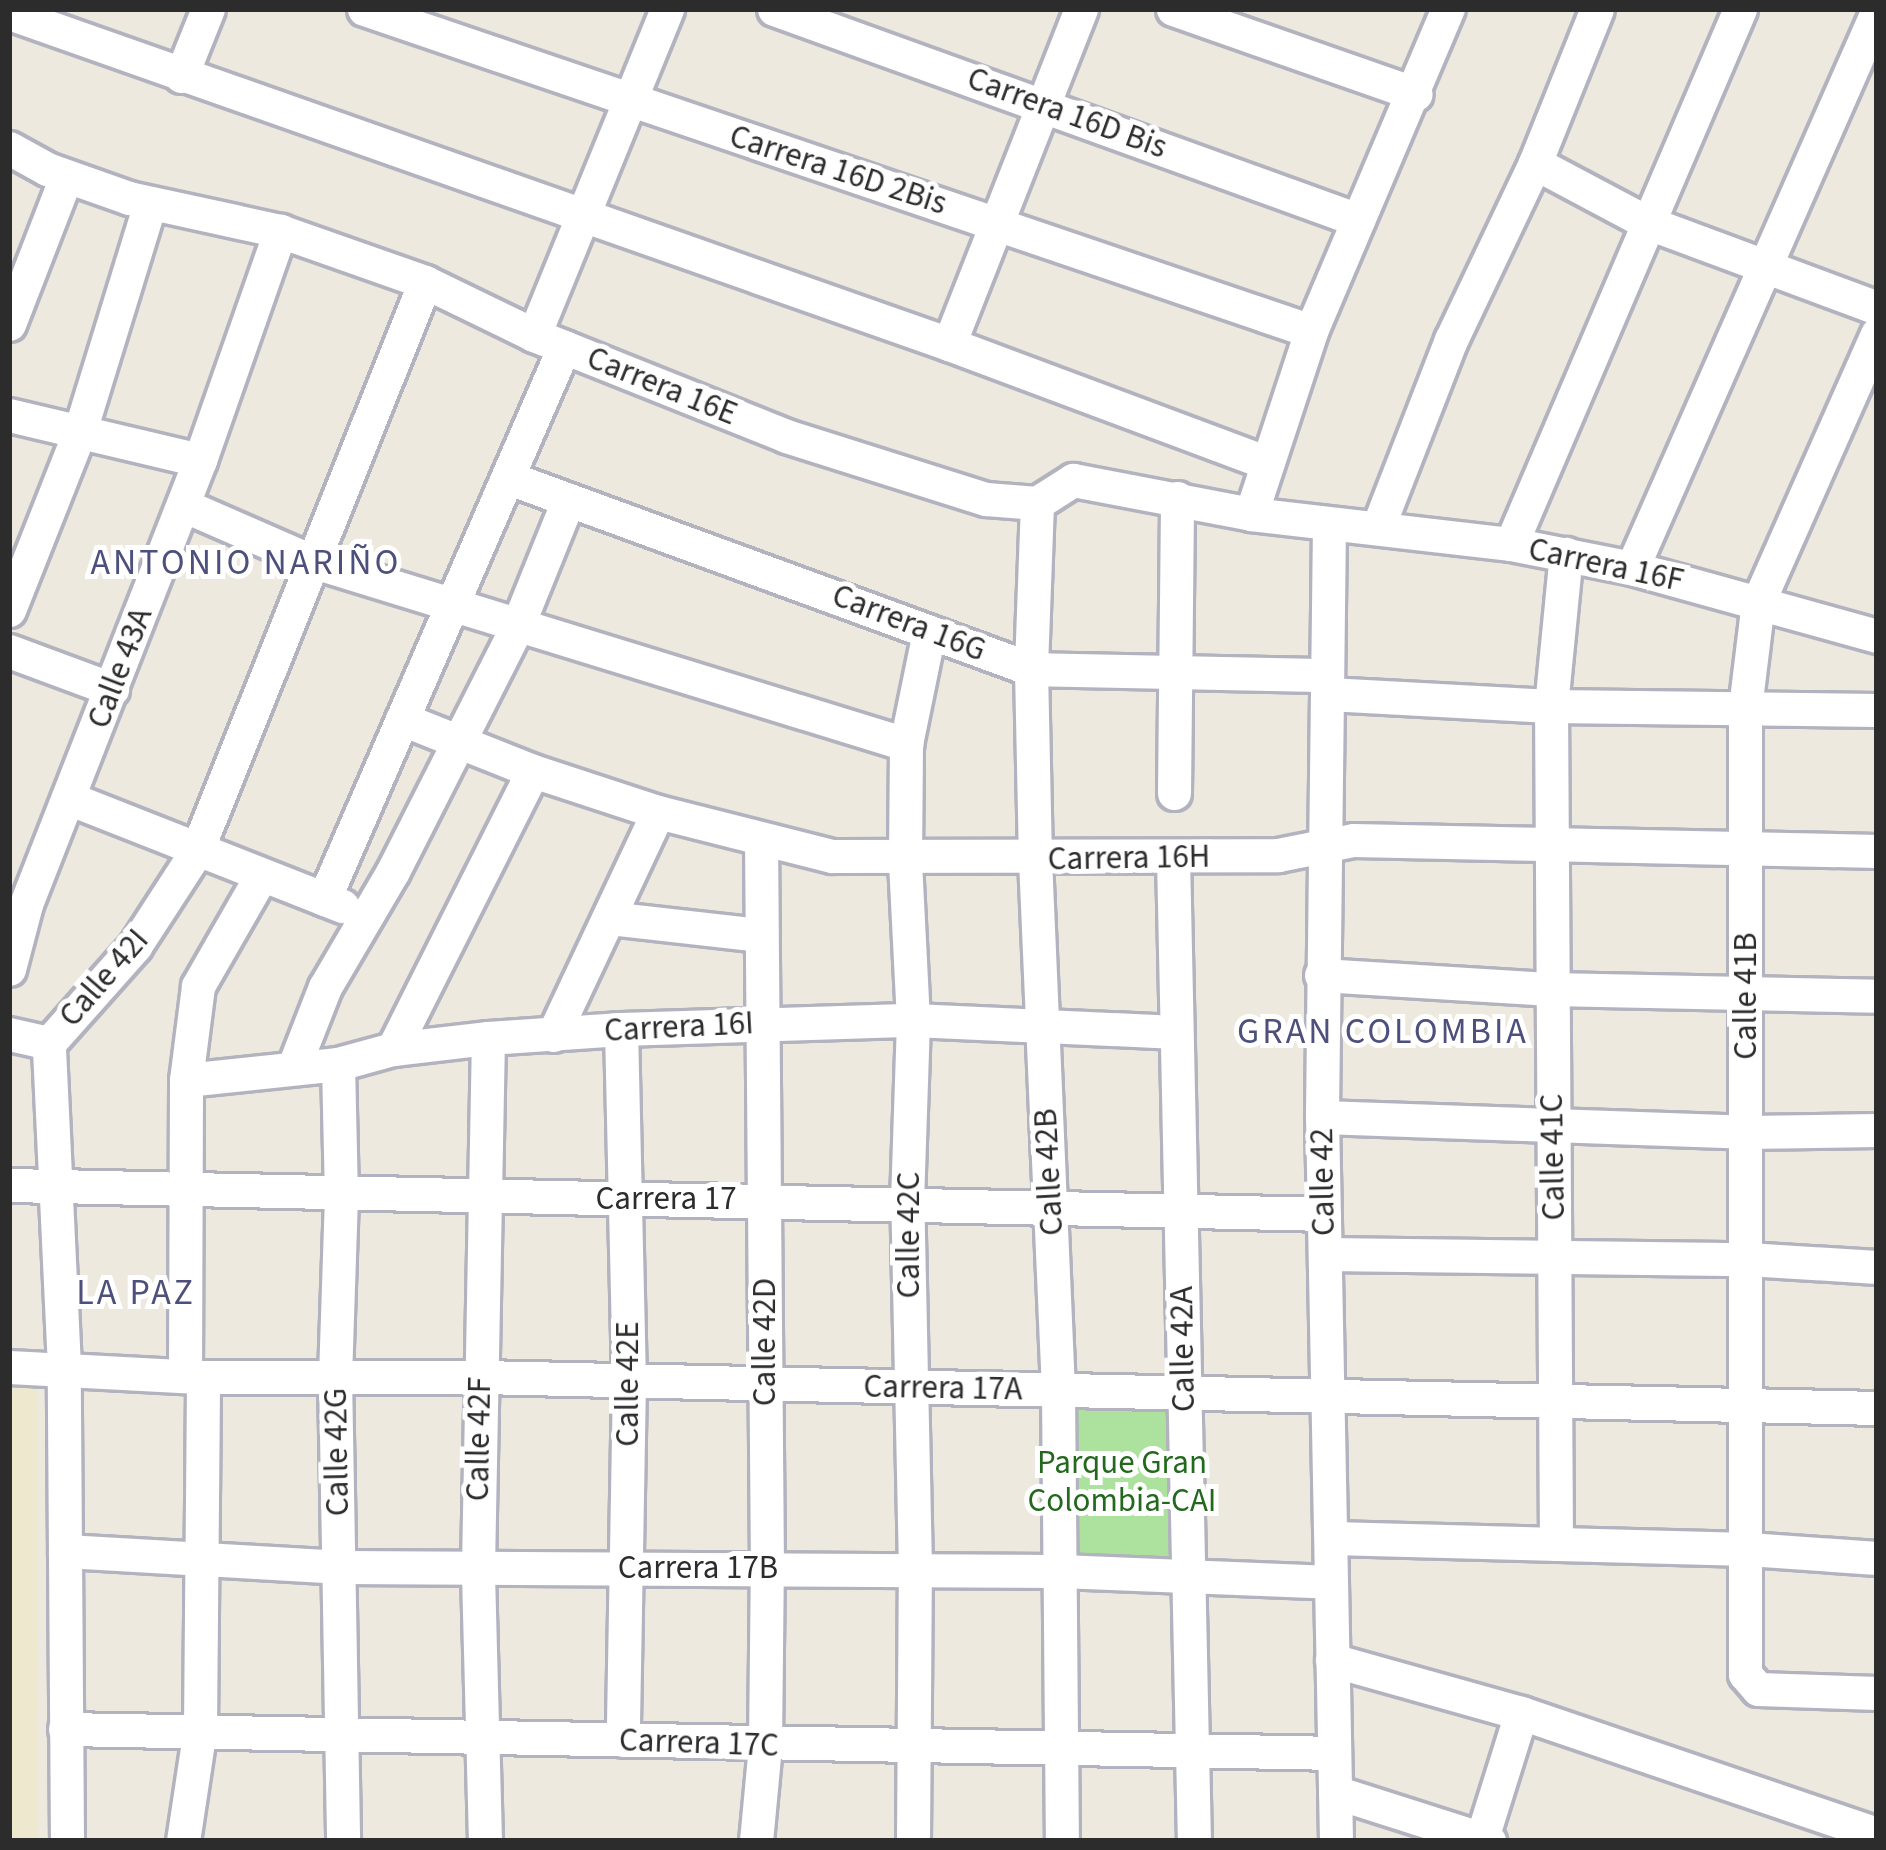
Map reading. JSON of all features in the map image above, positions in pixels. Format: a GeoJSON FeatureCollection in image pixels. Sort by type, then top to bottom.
{"type":"FeatureCollection","features":[{"type":"Feature","properties":{"kind":"street"},"geometry":{"type":"LineString","coordinates":[[181,76],[208,9]]}},
{"type":"Feature","properties":{"kind":"street","name":"Carrera 16D 2Bis"},"geometry":{"type":"LineString","coordinates":[[364,9],[1311,331]]}},
{"type":"Feature","properties":{"kind":"street"},"geometry":{"type":"LineString","coordinates":[[324,899],[508,478],[582,215],[667,9]]}},
{"type":"Feature","properties":{"kind":"street","name":"Carrera 16D Bis"},"geometry":{"type":"LineString","coordinates":[[774,9],[1358,220]]}},
{"type":"Feature","properties":{"kind":"street"},"geometry":{"type":"LineString","coordinates":[[949,344],[1081,9]]}},
{"type":"Feature","properties":{"kind":"street"},"geometry":{"type":"LineString","coordinates":[[1173,9],[1416,94]]}},
{"type":"Feature","properties":{"kind":"street"},"geometry":{"type":"LineString","coordinates":[[1251,514],[1311,331],[1416,94],[1448,9]]}},
{"type":"Feature","properties":{"kind":"street"},"geometry":{"type":"LineString","coordinates":[[1378,527],[1451,340],[1535,164],[1597,9]]}},
{"type":"Feature","properties":{"kind":"street"},"geometry":{"type":"LineString","coordinates":[[1511,544],[1740,9]]}},
{"type":"Feature","properties":{"kind":"street"},"geometry":{"type":"LineString","coordinates":[[9,13],[949,344],[1265,462]]}},
{"type":"Feature","properties":{"kind":"street"},"geometry":{"type":"LineString","coordinates":[[1633,568],[1877,13]]}},
{"type":"Feature","properties":{"kind":"street","name":"Carrera 16E"},"geometry":{"type":"LineString","coordinates":[[9,148],[66,176],[151,204],[280,231],[425,282],[549,341],[786,436],[986,499],[1037,503],[1073,480],[1329,524]]}},
{"type":"Feature","properties":{"kind":"street"},"geometry":{"type":"LineString","coordinates":[[1535,164],[1646,222],[1877,308]]}},
{"type":"Feature","properties":{"kind":"street"},"geometry":{"type":"LineString","coordinates":[[9,324],[66,176]]}},
{"type":"Feature","properties":{"kind":"street"},"geometry":{"type":"LineString","coordinates":[[9,610],[80,431],[151,204]]}},
{"type":"Feature","properties":{"kind":"street","name":"Calle 43A"},"geometry":{"type":"LineString","coordinates":[[9,969],[17,901],[68,798],[112,689],[200,460],[280,231]]}},
{"type":"Feature","properties":{"kind":"street","name":"Calle 42I"},"geometry":{"type":"LineString","coordinates":[[67,1841],[64,1367],[49,1043],[135,946],[197,850],[425,282]]}},
{"type":"Feature","properties":{"kind":"street","name":"Calle 41B"},"geometry":{"type":"LineString","coordinates":[[1877,334],[1758,602],[1744,708],[1745,1674],[1757,1689],[1877,1694]]}},
{"type":"Feature","properties":{"kind":"street"},"geometry":{"type":"LineString","coordinates":[[9,415],[200,460]]}},
{"type":"Feature","properties":{"kind":"street","name":"Carrera 16G"},"geometry":{"type":"LineString","coordinates":[[508,478],[1031,669],[1327,685],[1551,706],[1877,710]]}},
{"type":"Feature","properties":{"kind":"street"},"geometry":{"type":"LineString","coordinates":[[1174,794],[1178,498]]}},
{"type":"Feature","properties":{"kind":"street"},"geometry":{"type":"LineString","coordinates":[[295,1066],[325,987],[518,627],[568,501]]}},
{"type":"Feature","properties":{"kind":"street","name":"Calle 42B"},"geometry":{"type":"LineString","coordinates":[[1037,503],[1031,669],[1058,1391],[1062,1841]]}},
{"type":"Feature","properties":{"kind":"street"},"geometry":{"type":"LineString","coordinates":[[183,506],[311,561],[453,608],[906,744]]}},
{"type":"Feature","properties":{"kind":"street","name":"Carrera 16F"},"geometry":{"type":"LineString","coordinates":[[1329,524],[1566,554],[1877,636]]}},
{"type":"Feature","properties":{"kind":"street","name":"Calle 42"},"geometry":{"type":"LineString","coordinates":[[1329,524],[1321,975],[1336,1841]]}},
{"type":"Feature","properties":{"kind":"street","name":"Calle 41C"},"geometry":{"type":"LineString","coordinates":[[1556,1544],[1551,706],[1566,554]]}},
{"type":"Feature","properties":{"kind":"street","name":"Calle 42C"},"geometry":{"type":"LineString","coordinates":[[914,1841],[915,1569],[907,1202],[913,1020],[905,860],[906,744],[928,632]]}},
{"type":"Feature","properties":{"kind":"street"},"geometry":{"type":"LineString","coordinates":[[9,651],[112,689]]}},
{"type":"Feature","properties":{"kind":"street","name":"Carrera 16H"},"geometry":{"type":"LineString","coordinates":[[402,718],[533,771],[658,812],[761,842],[832,856],[905,860],[1278,855],[1323,844],[1877,851]]}},
{"type":"Feature","properties":{"kind":"street"},"geometry":{"type":"LineString","coordinates":[[393,1049],[533,771]]}},
{"type":"Feature","properties":{"kind":"street"},"geometry":{"type":"LineString","coordinates":[[68,798],[367,916]]}},
{"type":"Feature","properties":{"kind":"street"},"geometry":{"type":"LineString","coordinates":[[553,1035],[658,812]]}},
{"type":"Feature","properties":{"kind":"street","name":"Calle 42D"},"geometry":{"type":"LineString","coordinates":[[756,1841],[765,1746],[767,1568],[761,842]]}},
{"type":"Feature","properties":{"kind":"street","name":"Calle 42A"},"geometry":{"type":"LineString","coordinates":[[1173,857],[1195,1841]]}},
{"type":"Feature","properties":{"kind":"street"},"geometry":{"type":"LineString","coordinates":[[184,1841],[200,1730],[204,1559],[186,1080],[198,986],[261,876]]}},
{"type":"Feature","properties":{"kind":"street"},"geometry":{"type":"LineString","coordinates":[[609,918],[760,935]]}},
{"type":"Feature","properties":{"kind":"street"},"geometry":{"type":"LineString","coordinates":[[1321,975],[1552,989],[1877,996]]}},
{"type":"Feature","properties":{"kind":"street","name":"Carrera 16I"},"geometry":{"type":"LineString","coordinates":[[186,1080],[338,1064],[393,1049],[621,1029],[913,1020],[1176,1032]]}},
{"type":"Feature","properties":{"kind":"street","name":"Calle 42E"},"geometry":{"type":"LineString","coordinates":[[621,1029],[629,1380],[623,1740]]}},
{"type":"Feature","properties":{"kind":"street"},"geometry":{"type":"LineString","coordinates":[[9,1034],[49,1043]]}},
{"type":"Feature","properties":{"kind":"street","name":"Calle 42F"},"geometry":{"type":"LineString","coordinates":[[485,1841],[478,1567],[488,1038]]}},
{"type":"Feature","properties":{"kind":"street","name":"Calle 42G"},"geometry":{"type":"LineString","coordinates":[[338,1064],[341,1196],[335,1376],[343,1841]]}},
{"type":"Feature","properties":{"kind":"street"},"geometry":{"type":"LineString","coordinates":[[1322,1117],[1746,1132],[1877,1130]]}},
{"type":"Feature","properties":{"kind":"street","name":"Carrera 17"},"geometry":{"type":"LineString","coordinates":[[9,1185],[187,1187],[341,1196],[765,1199],[1181,1214],[1324,1214]]}},
{"type":"Feature","properties":{"kind":"street"},"geometry":{"type":"LineString","coordinates":[[1325,1254],[1747,1258],[1877,1267]]}},
{"type":"Feature","properties":{"kind":"street","name":"Carrera 17A"},"geometry":{"type":"LineString","coordinates":[[9,1367],[194,1376],[480,1376],[1877,1408]]}},
{"type":"Feature","properties":{"kind":"street"},"geometry":{"type":"LineString","coordinates":[[1332,1538],[1748,1549],[1877,1558]]}},
{"type":"Feature","properties":{"kind":"street","name":"Carrera 17B"},"geometry":{"type":"LineString","coordinates":[[64,1551],[339,1567],[1060,1570],[1331,1582]]}},
{"type":"Feature","properties":{"kind":"street"},"geometry":{"type":"LineString","coordinates":[[1331,1660],[1521,1713],[1877,1834]]}},
{"type":"Feature","properties":{"kind":"street"},"geometry":{"type":"LineString","coordinates":[[1335,1792],[1484,1840],[1521,1713]]}},
{"type":"Feature","properties":{"kind":"street","name":"Carrera 17C"},"geometry":{"type":"LineString","coordinates":[[65,1729],[765,1746],[1333,1753]]}},
{"type":"Feature","properties":{"kind":"shaded area"},"geometry":{"type":"Polygon","coordinates":[[[9,1382],[38,1382],[38,1841],[9,1841],[9,1382]]]}},
{"type":"Feature","properties":{"kind":"green space","name":"Parque Gran Colombia-CAI"},"geometry":{"type":"Polygon","coordinates":[[[1058,1391],[1184,1393],[1181,1573],[1055,1571],[1058,1391]]]}},
{"type":"Feature","properties":{"kind":"district","name":"ANTONIO NARIÑO"},"geometry":{"type":"Point","coordinates":[246,563]}},
{"type":"Feature","properties":{"kind":"district","name":"GRAN COLOMBIA"},"geometry":{"type":"Point","coordinates":[1383,1032]}},
{"type":"Feature","properties":{"kind":"district","name":"LA PAZ"},"geometry":{"type":"Point","coordinates":[136,1293]}}]}
